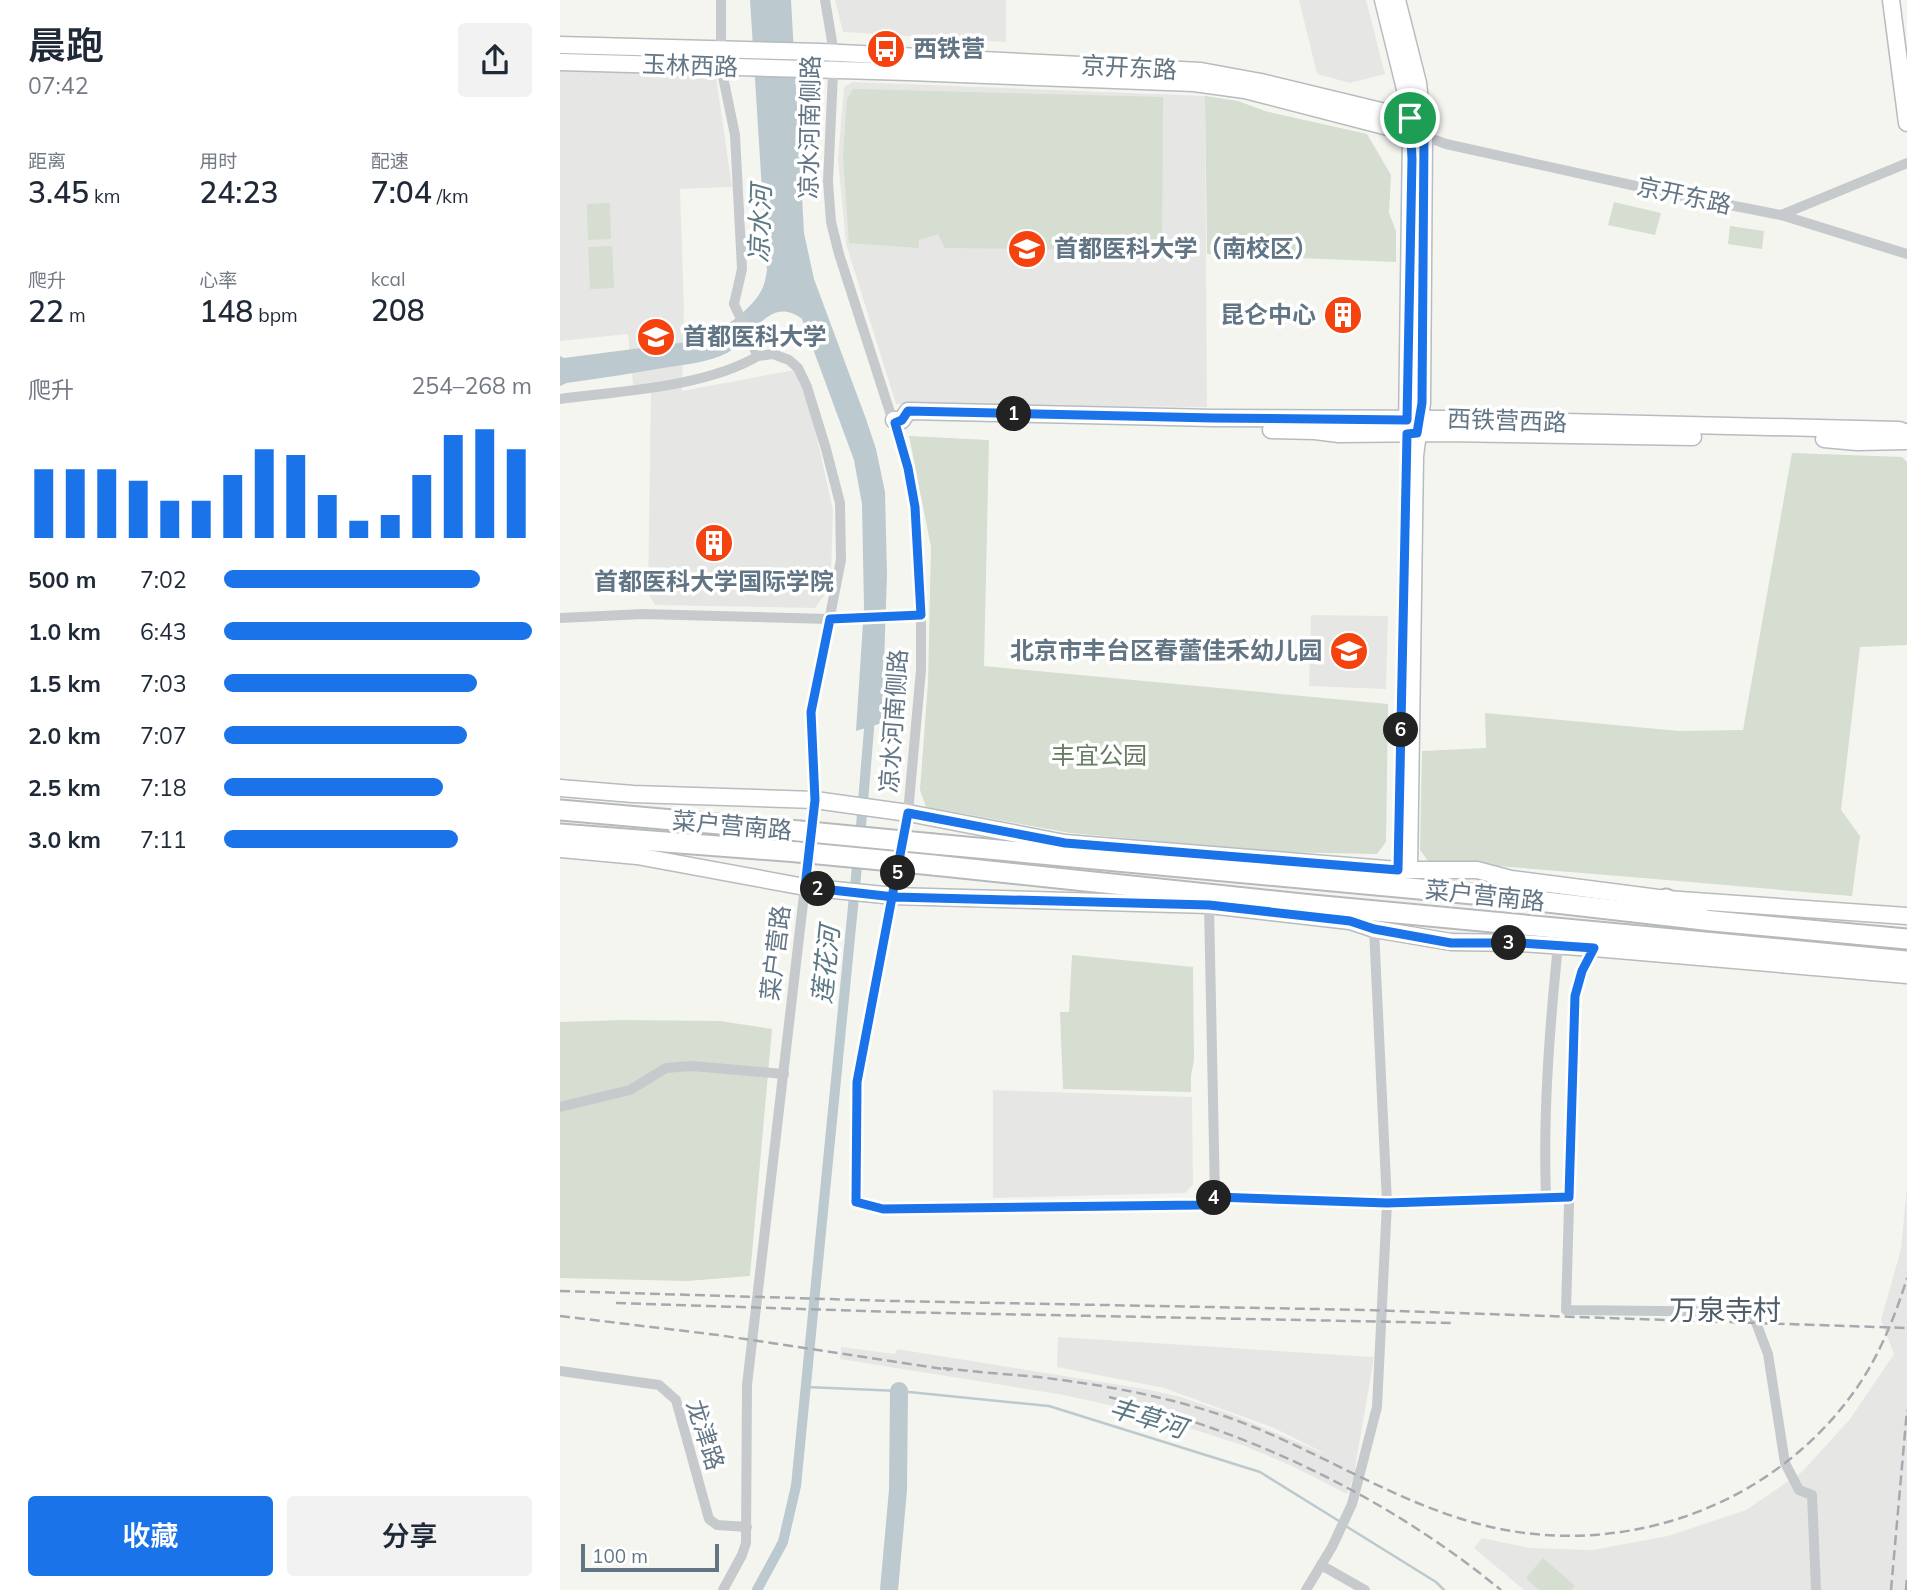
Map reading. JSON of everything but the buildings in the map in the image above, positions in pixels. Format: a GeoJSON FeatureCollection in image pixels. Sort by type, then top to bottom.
{"type":"FeatureCollection","features":[{"type":"Feature","properties":{"kind":"highway","name":"菜户营南路"},"geometry":{"type":"LineString","coordinates":[[560,810],[1470,894],[1907,939]]}},
{"type":"Feature","properties":{"kind":"highway","name":"菜户营南路"},"geometry":{"type":"LineString","coordinates":[[560,834],[797,852],[1312,905],[1907,961]]}},
{"type":"Feature","properties":{"kind":"highway"},"geometry":{"type":"LineString","coordinates":[[1666,898],[1713,921]]}},
{"type":"Feature","properties":{"kind":"highway"},"geometry":{"type":"LineString","coordinates":[[1312,905],[1350,921]]}},
{"type":"Feature","properties":{"kind":"street"},"geometry":{"type":"LineString","coordinates":[[560,399],[637,389],[718,374],[738,368],[756,353],[734,304],[741,269],[735,135],[721,67],[721,0]]}},
{"type":"Feature","properties":{"kind":"street","name":"凉水河南侧路"},"geometry":{"type":"LineString","coordinates":[[825,0],[831,222],[839,254],[897,421],[908,468],[915,507],[921,615],[921,670],[908,813],[857,1082],[856,1202],[883,1209],[1200,1205],[1209,1203],[1216,1197]]}},
{"type":"Feature","properties":{"kind":"street"},"geometry":{"type":"LineString","coordinates":[[1382,0],[1415,129]]}},
{"type":"Feature","properties":{"kind":"street"},"geometry":{"type":"LineString","coordinates":[[1397,0],[1418,83],[1415,129],[1422,403],[1412,427],[1415,456],[1404,870]]}},
{"type":"Feature","properties":{"kind":"street"},"geometry":{"type":"LineString","coordinates":[[1891,0],[1907,123]]}},
{"type":"Feature","properties":{"kind":"street","name":"玉林西路"},"geometry":{"type":"LineString","coordinates":[[560,45],[827,53]]}},
{"type":"Feature","properties":{"kind":"street","name":"京开东路"},"geometry":{"type":"LineString","coordinates":[[827,53],[1201,71],[1261,82],[1415,129],[1446,144],[1781,215]]}},
{"type":"Feature","properties":{"kind":"street","name":"玉林西路"},"geometry":{"type":"LineString","coordinates":[[560,62],[827,70]]}},
{"type":"Feature","properties":{"kind":"street","name":"京开东路"},"geometry":{"type":"LineString","coordinates":[[827,70],[1195,83],[1245,90],[1415,129]]}},
{"type":"Feature","properties":{"kind":"street"},"geometry":{"type":"LineString","coordinates":[[1781,215],[1907,163]]}},
{"type":"Feature","properties":{"kind":"street"},"geometry":{"type":"LineString","coordinates":[[1781,215],[1907,254]]}},
{"type":"Feature","properties":{"kind":"street","name":"菜户营路"},"geometry":{"type":"LineString","coordinates":[[723,1590],[742,1555],[747,1527],[747,1385],[815,800],[811,712],[841,561],[840,503],[807,387],[797,368],[789,360],[773,354],[756,353]]}},
{"type":"Feature","properties":{"kind":"street","name":"西铁营西路"},"geometry":{"type":"LineString","coordinates":[[897,421],[908,411],[1223,419],[1835,439],[1857,442],[1907,441]]}},
{"type":"Feature","properties":{"kind":"street","name":"西铁营西路"},"geometry":{"type":"LineString","coordinates":[[1412,427],[1899,430],[1907,433]]}},
{"type":"Feature","properties":{"kind":"street"},"geometry":{"type":"LineString","coordinates":[[560,618],[643,614],[830,619],[921,615]]}},
{"type":"Feature","properties":{"kind":"street","name":"菜户营南路"},"geometry":{"type":"LineString","coordinates":[[560,788],[633,794],[815,800],[908,813],[1065,843],[1404,870],[1477,870],[1511,879],[1666,898],[1907,916]]}},
{"type":"Feature","properties":{"kind":"street","name":"菜户营南路"},"geometry":{"type":"LineString","coordinates":[[560,849],[636,856],[805,887],[894,897],[1209,905],[1350,921],[1374,929],[1451,943],[1520,943],[1594,948],[1907,975]]}},
{"type":"Feature","properties":{"kind":"street"},"geometry":{"type":"LineString","coordinates":[[1209,905],[1216,1197],[1387,1203],[1569,1197]]}},
{"type":"Feature","properties":{"kind":"street"},"geometry":{"type":"LineString","coordinates":[[1306,1590],[1332,1547],[1352,1504],[1377,1407],[1387,1203],[1374,929]]}},
{"type":"Feature","properties":{"kind":"street"},"geometry":{"type":"LineString","coordinates":[[1594,948],[1582,971],[1575,996],[1566,1310],[1752,1312],[1768,1354],[1785,1464],[1799,1490],[1812,1495],[1816,1590]]}},
{"type":"Feature","properties":{"kind":"street"},"geometry":{"type":"LineString","coordinates":[[1546,1197],[1547,1068],[1557,955]]}},
{"type":"Feature","properties":{"kind":"street"},"geometry":{"type":"LineString","coordinates":[[560,1107],[629,1090],[666,1069],[692,1066],[784,1074]]}},
{"type":"Feature","properties":{"kind":"street","name":"龙津路"},"geometry":{"type":"LineString","coordinates":[[560,1371],[659,1385],[676,1400],[709,1519],[718,1525],[747,1527]]}},
{"type":"Feature","properties":{"kind":"street"},"geometry":{"type":"LineString","coordinates":[[1321,1565],[1365,1590]]}},
{"type":"Feature","properties":{"kind":"shaded area"},"geometry":{"type":"Polygon","coordinates":[[[750,0],[791,0],[804,233],[814,279],[876,449],[885,492],[887,574],[882,723],[856,731],[864,607],[862,504],[854,460],[802,319],[790,313],[771,315],[727,353],[706,361],[560,386],[560,356],[564,358],[695,341],[734,320],[752,304],[763,287],[767,270],[750,0]]]}},
{"type":"Feature","properties":{"kind":"shaded area"},"geometry":{"type":"Polygon","coordinates":[[[835,0],[1006,0],[1006,42],[843,32],[835,0]]]}},
{"type":"Feature","properties":{"kind":"shaded area"},"geometry":{"type":"Polygon","coordinates":[[[1299,0],[1366,0],[1385,74],[1350,83],[1317,74],[1299,0]]]}},
{"type":"Feature","properties":{"kind":"shaded area","name":"首都医科大学"},"geometry":{"type":"Polygon","coordinates":[[[560,69],[716,77],[732,187],[680,189],[684,308],[682,391],[794,370],[811,411],[833,510],[831,574],[828,590],[815,608],[655,605],[648,594],[651,385],[633,385],[628,334],[560,341],[560,69]]]}},
{"type":"Feature","properties":{"kind":"shaded area","name":"首都医科大学（南校区）"},"geometry":{"type":"Polygon","coordinates":[[[853,82],[1205,96],[1207,407],[896,404],[846,244],[838,160],[844,87],[853,82]]]}},
{"type":"Feature","properties":{"kind":"shaded area","name":"北京市丰台区春蕾佳禾幼儿园"},"geometry":{"type":"Polygon","coordinates":[[[1311,615],[1388,616],[1386,689],[1309,686],[1311,615]]]}},
{"type":"Feature","properties":{"kind":"shaded area"},"geometry":{"type":"Polygon","coordinates":[[[993,1090],[1192,1097],[1193,1185],[1185,1193],[993,1198],[993,1090]]]}},
{"type":"Feature","properties":{"kind":"shaded area"},"geometry":{"type":"Polygon","coordinates":[[[1907,1187],[1907,1590],[1524,1590],[1474,1548],[1482,1538],[1529,1548],[1592,1550],[1668,1536],[1746,1510],[1802,1472],[1850,1419],[1894,1354],[1881,1320],[1901,1249],[1907,1187]]]}},
{"type":"Feature","properties":{"kind":"shaded area"},"geometry":{"type":"Polygon","coordinates":[[[1058,1337],[1374,1357],[1355,1468],[1357,1470],[1347,1494],[1245,1446],[1136,1411],[1064,1395],[840,1359],[841,1347],[895,1354],[897,1349],[1145,1389],[1181,1397],[1236,1416],[1330,1456],[1274,1428],[1164,1388],[1057,1367],[1058,1337]]]}},
{"type":"Feature","properties":{"kind":"green space"},"geometry":{"type":"Polygon","coordinates":[[[853,89],[1163,97],[1162,250],[945,248],[938,234],[919,240],[919,248],[849,243],[843,156],[847,99],[853,89]]]}},
{"type":"Feature","properties":{"kind":"green space"},"geometry":{"type":"Polygon","coordinates":[[[1205,96],[1238,101],[1265,111],[1367,134],[1391,175],[1389,213],[1396,231],[1396,262],[1207,254],[1205,96]]]}},
{"type":"Feature","properties":{"kind":"green space"},"geometry":{"type":"Polygon","coordinates":[[[1614,202],[1661,213],[1655,235],[1608,225],[1614,202]]]}},
{"type":"Feature","properties":{"kind":"green space"},"geometry":{"type":"Polygon","coordinates":[[[610,203],[611,239],[588,240],[587,204],[610,203]]]}},
{"type":"Feature","properties":{"kind":"green space"},"geometry":{"type":"Polygon","coordinates":[[[1730,226],[1764,231],[1762,249],[1728,244],[1730,226]]]}},
{"type":"Feature","properties":{"kind":"green space"},"geometry":{"type":"Polygon","coordinates":[[[612,246],[614,288],[590,289],[588,247],[612,246]]]}},
{"type":"Feature","properties":{"kind":"green space","name":"丰宜公园"},"geometry":{"type":"Polygon","coordinates":[[[909,436],[989,440],[984,666],[1388,704],[1386,842],[1377,854],[1274,852],[1070,833],[926,807],[920,790],[928,682],[931,547],[909,436]]]}},
{"type":"Feature","properties":{"kind":"green space"},"geometry":{"type":"Polygon","coordinates":[[[1792,453],[1902,457],[1907,462],[1907,645],[1860,647],[1841,810],[1860,836],[1852,896],[1428,861],[1420,850],[1422,751],[1486,748],[1485,713],[1679,731],[1743,730],[1792,453]]]}},
{"type":"Feature","properties":{"kind":"green space"},"geometry":{"type":"Polygon","coordinates":[[[1072,955],[1193,967],[1194,1060],[1191,1092],[1063,1089],[1060,1012],[1069,1012],[1072,955]]]}},
{"type":"Feature","properties":{"kind":"green space"},"geometry":{"type":"Polygon","coordinates":[[[720,1021],[772,1029],[750,1276],[687,1281],[560,1278],[560,1022],[720,1021]]]}},
{"type":"Feature","properties":{"kind":"green space"},"geometry":{"type":"Polygon","coordinates":[[[1543,1558],[1575,1586],[1571,1590],[1539,1590],[1526,1578],[1543,1558]]]}},
{"type":"Feature","properties":{"kind":"waterway","name":"莲花河"},"geometry":{"type":"LineString","coordinates":[[860,838],[870,717]]}},
{"type":"Feature","properties":{"kind":"waterway","name":"莲花河"},"geometry":{"type":"LineString","coordinates":[[757,1590],[783,1542],[796,1486],[858,856]]}},
{"type":"Feature","properties":{"kind":"waterway","name":"丰草河"},"geometry":{"type":"LineString","coordinates":[[806,1387],[899,1391],[1049,1406],[1260,1472],[1339,1521]]}},
{"type":"Feature","properties":{"kind":"waterway"},"geometry":{"type":"LineString","coordinates":[[889,1590],[898,1490],[899,1391]]}},
{"type":"Feature","properties":{"kind":"waterway","name":"丰草河"},"geometry":{"type":"LineString","coordinates":[[1344,1525],[1436,1582],[1444,1590]]}},
{"type":"Feature","properties":{"kind":"railway"},"geometry":{"type":"LineString","coordinates":[[943,1368],[1083,1383],[1174,1401],[1251,1426],[1409,1500],[1475,1523],[1528,1533],[1582,1536],[1635,1530],[1686,1516],[1735,1495],[1780,1466],[1821,1431],[1856,1389],[1886,1336],[1907,1278]]}},
{"type":"Feature","properties":{"kind":"railway"},"geometry":{"type":"LineString","coordinates":[[560,1291],[894,1301],[1366,1310],[1907,1328]]}},
{"type":"Feature","properties":{"kind":"railway"},"geometry":{"type":"LineString","coordinates":[[616,1303],[895,1312],[1452,1323]]}},
{"type":"Feature","properties":{"kind":"railway"},"geometry":{"type":"LineString","coordinates":[[560,1316],[718,1335],[950,1370]]}},
{"type":"Feature","properties":{"kind":"railway"},"geometry":{"type":"LineString","coordinates":[[1109,1397],[1215,1429],[1316,1472],[1411,1525],[1501,1590]]}},
{"type":"Feature","properties":{"kind":"railway"},"geometry":{"type":"LineString","coordinates":[[1891,1590],[1907,1410]]}},
{"type":"Feature","properties":{"kind":"railway"},"geometry":{"type":"LineString","coordinates":[[1906,1590],[1907,1577]]}},
{"type":"Feature","properties":{"kind":"place","name":"西铁营"},"geometry":{"type":"Point","coordinates":[886,49]}},
{"type":"Feature","properties":{"kind":"place","name":"首都医科大学（南校区）"},"geometry":{"type":"Point","coordinates":[1027,249]}},
{"type":"Feature","properties":{"kind":"place","name":"昆仑中心"},"geometry":{"type":"Point","coordinates":[1343,315]}},
{"type":"Feature","properties":{"kind":"place","name":"首都医科大学"},"geometry":{"type":"Point","coordinates":[656,337]}},
{"type":"Feature","properties":{"kind":"place","name":"首都医科大学国际学院"},"geometry":{"type":"Point","coordinates":[714,543]}},
{"type":"Feature","properties":{"kind":"place","name":"北京市丰台区春蕾佳禾幼儿园"},"geometry":{"type":"Point","coordinates":[1349,651]}},
{"type":"Feature","properties":{"kind":"district","name":"万泉寺村"},"geometry":{"type":"Point","coordinates":[1725,1310]}},
{"type":"Feature","properties":{"kind":"route"},"geometry":{"type":"LineString","coordinates":[[1410,118],[1412,159],[1407,420],[908,411],[902,420],[895,423],[908,468],[915,507],[921,615],[830,619],[811,712],[815,800],[805,887],[894,897],[1209,905],[1350,921],[1374,929],[1451,943],[1520,943],[1594,948],[1582,971],[1575,996],[1569,1197],[1387,1203],[1216,1197],[1209,1203],[1200,1205],[883,1209],[856,1202],[857,1082],[894,897],[908,813],[1065,843],[1398,870],[1407,434],[1417,433],[1422,410],[1424,136],[1410,118]]}},
{"type":"Feature","properties":{"kind":"water label","name":"凉水河"},"geometry":{"type":"Point","coordinates":[760,224]}}]}
